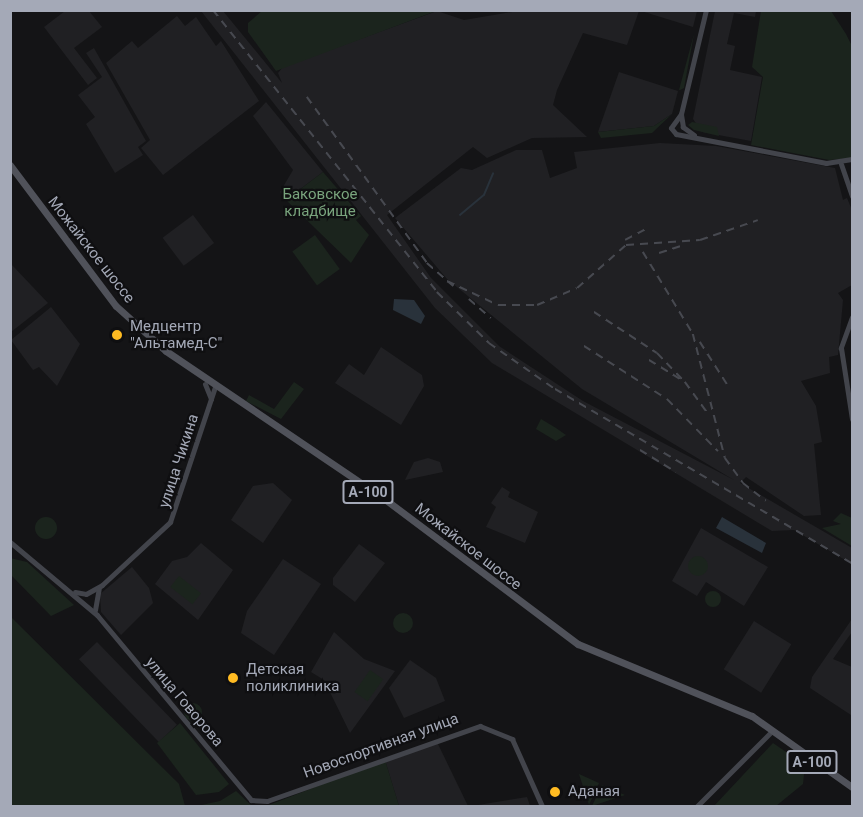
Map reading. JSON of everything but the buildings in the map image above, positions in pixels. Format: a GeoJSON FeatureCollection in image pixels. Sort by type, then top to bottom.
{"type":"FeatureCollection","features":[{"type":"Feature","properties":{"kind":"main road"},"geometry":{"type":"LineString","coordinates":[[706,10],[681,114],[671,130],[678,134],[841,164],[852,159]]}},
{"type":"Feature","properties":{"kind":"main road"},"geometry":{"type":"LineString","coordinates":[[678,134],[683,126],[681,114]]}},
{"type":"Feature","properties":{"kind":"main road"},"geometry":{"type":"LineString","coordinates":[[675,123],[698,137]]}},
{"type":"Feature","properties":{"kind":"main road"},"geometry":{"type":"LineString","coordinates":[[841,164],[852,196]]}},
{"type":"Feature","properties":{"kind":"main road","name":"Можайское шоссе"},"geometry":{"type":"LineString","coordinates":[[10,165],[123,314],[215,389],[380,500],[568,641],[772,731],[852,789]]}},
{"type":"Feature","properties":{"kind":"main road","name":"Можайское шоссе"},"geometry":{"type":"LineString","coordinates":[[10,171],[120,316],[205,384],[215,389]]}},
{"type":"Feature","properties":{"kind":"main road"},"geometry":{"type":"LineString","coordinates":[[852,317],[841,348],[850,391],[852,419]]}},
{"type":"Feature","properties":{"kind":"main road"},"geometry":{"type":"LineString","coordinates":[[205,384],[211,400]]}},
{"type":"Feature","properties":{"kind":"main road","name":"улица Чикина"},"geometry":{"type":"LineString","coordinates":[[87,594],[102,585],[171,522],[215,389]]}},
{"type":"Feature","properties":{"kind":"main road","name":"улица Говорова"},"geometry":{"type":"LineString","coordinates":[[10,542],[74,592],[97,615],[255,801]]}},
{"type":"Feature","properties":{"kind":"main road","name":"улица Чикина"},"geometry":{"type":"LineString","coordinates":[[94,599],[102,585]]}},
{"type":"Feature","properties":{"kind":"main road","name":"улица Говорова"},"geometry":{"type":"LineString","coordinates":[[74,592],[87,594]]}},
{"type":"Feature","properties":{"kind":"main road"},"geometry":{"type":"LineString","coordinates":[[85,603],[87,594],[94,599]]}},
{"type":"Feature","properties":{"kind":"main road"},"geometry":{"type":"LineString","coordinates":[[85,603],[94,599]]}},
{"type":"Feature","properties":{"kind":"main road","name":"улица Говорова"},"geometry":{"type":"LineString","coordinates":[[94,599],[97,615]]}},
{"type":"Feature","properties":{"kind":"main road","name":"Новоспортивная улица"},"geometry":{"type":"LineString","coordinates":[[255,801],[480,726],[512,739],[542,807]]}},
{"type":"Feature","properties":{"kind":"main road"},"geometry":{"type":"LineString","coordinates":[[697,807],[772,731]]}},
{"type":"Feature","properties":{"kind":"shaded area"},"geometry":{"type":"Polygon","coordinates":[[[65,11],[89,11],[102,27],[74,48],[97,78],[88,85],[44,27],[65,11]]]}},
{"type":"Feature","properties":{"kind":"shaded area"},"geometry":{"type":"Polygon","coordinates":[[[201,11],[223,11],[282,83],[278,73],[283,67],[437,11],[464,20],[518,11],[639,11],[627,45],[583,33],[557,90],[553,105],[587,137],[532,138],[487,158],[473,147],[387,215],[431,278],[499,346],[583,401],[734,480],[582,389],[447,279],[395,218],[461,168],[472,170],[516,150],[542,150],[550,178],[577,168],[574,152],[660,143],[716,146],[835,168],[843,200],[847,198],[852,210],[852,285],[838,293],[843,300],[838,355],[829,357],[830,373],[801,381],[816,406],[822,442],[814,444],[821,515],[804,516],[746,477],[740,483],[852,548],[852,564],[794,530],[772,531],[492,363],[435,308],[201,11]]]}},
{"type":"Feature","properties":{"kind":"shaded area"},"geometry":{"type":"Polygon","coordinates":[[[641,11],[697,11],[693,27],[641,11]]]}},
{"type":"Feature","properties":{"kind":"shaded area"},"geometry":{"type":"Polygon","coordinates":[[[715,11],[756,11],[755,17],[734,13],[727,44],[735,46],[730,70],[762,77],[751,141],[702,132],[693,119],[715,11]]]}},
{"type":"Feature","properties":{"kind":"shaded area"},"geometry":{"type":"Polygon","coordinates":[[[177,16],[185,26],[196,17],[216,46],[221,41],[259,101],[163,175],[141,148],[150,140],[106,63],[132,41],[138,48],[177,16]]]}},
{"type":"Feature","properties":{"kind":"shaded area"},"geometry":{"type":"Polygon","coordinates":[[[94,48],[146,141],[138,147],[143,155],[115,173],[86,124],[95,117],[78,95],[102,77],[86,53],[94,48]]]}},
{"type":"Feature","properties":{"kind":"shaded area"},"geometry":{"type":"Polygon","coordinates":[[[619,72],[678,91],[672,114],[654,126],[598,132],[619,72]]]}},
{"type":"Feature","properties":{"kind":"shaded area"},"geometry":{"type":"Polygon","coordinates":[[[266,102],[323,172],[287,199],[280,192],[293,170],[253,116],[266,102]]]}},
{"type":"Feature","properties":{"kind":"shaded area"},"geometry":{"type":"Polygon","coordinates":[[[193,215],[214,243],[184,266],[163,238],[193,215]]]}},
{"type":"Feature","properties":{"kind":"shaded area"},"geometry":{"type":"Polygon","coordinates":[[[12,265],[48,303],[11,332],[10,266],[12,265]]]}},
{"type":"Feature","properties":{"kind":"shaded area"},"geometry":{"type":"Polygon","coordinates":[[[394,299],[414,300],[425,316],[421,324],[393,310],[394,299]]]}},
{"type":"Feature","properties":{"kind":"shaded area"},"geometry":{"type":"Polygon","coordinates":[[[51,307],[80,344],[57,386],[39,367],[33,370],[11,340],[51,307]]]}},
{"type":"Feature","properties":{"kind":"shaded area"},"geometry":{"type":"Polygon","coordinates":[[[381,347],[422,375],[424,386],[401,425],[335,383],[349,364],[364,375],[381,347]]]}},
{"type":"Feature","properties":{"kind":"shaded area"},"geometry":{"type":"Polygon","coordinates":[[[428,458],[440,462],[443,472],[405,480],[414,462],[428,458]]]}},
{"type":"Feature","properties":{"kind":"shaded area"},"geometry":{"type":"Polygon","coordinates":[[[273,483],[292,500],[263,543],[231,520],[253,486],[273,483]]]}},
{"type":"Feature","properties":{"kind":"shaded area"},"geometry":{"type":"Polygon","coordinates":[[[502,487],[510,492],[508,497],[538,512],[525,543],[486,527],[496,507],[491,503],[502,487]]]}},
{"type":"Feature","properties":{"kind":"shaded area"},"geometry":{"type":"Polygon","coordinates":[[[722,517],[766,543],[762,553],[716,528],[722,517]]]}},
{"type":"Feature","properties":{"kind":"shaded area"},"geometry":{"type":"Polygon","coordinates":[[[701,528],[768,567],[744,606],[706,582],[697,596],[672,581],[701,528]]]}},
{"type":"Feature","properties":{"kind":"shaded area"},"geometry":{"type":"Polygon","coordinates":[[[201,543],[233,570],[198,620],[155,584],[172,561],[187,557],[201,543]]]}},
{"type":"Feature","properties":{"kind":"shaded area"},"geometry":{"type":"Polygon","coordinates":[[[359,544],[385,563],[355,602],[333,585],[333,578],[359,544]]]}},
{"type":"Feature","properties":{"kind":"shaded area"},"geometry":{"type":"Polygon","coordinates":[[[283,559],[321,584],[274,655],[241,633],[247,611],[283,559]]]}},
{"type":"Feature","properties":{"kind":"shaded area"},"geometry":{"type":"Polygon","coordinates":[[[132,567],[149,588],[153,603],[121,635],[101,612],[100,594],[132,567]]]}},
{"type":"Feature","properties":{"kind":"shaded area"},"geometry":{"type":"Polygon","coordinates":[[[852,619],[852,632],[833,659],[852,667],[851,715],[810,688],[812,677],[852,619]]]}},
{"type":"Feature","properties":{"kind":"shaded area"},"geometry":{"type":"Polygon","coordinates":[[[754,621],[791,644],[761,693],[724,669],[754,621]]]}},
{"type":"Feature","properties":{"kind":"shaded area"},"geometry":{"type":"Polygon","coordinates":[[[334,632],[364,659],[395,671],[350,733],[324,680],[311,672],[334,632]]]}},
{"type":"Feature","properties":{"kind":"shaded area"},"geometry":{"type":"Polygon","coordinates":[[[97,642],[177,725],[159,742],[79,659],[97,642]]]}},
{"type":"Feature","properties":{"kind":"shaded area"},"geometry":{"type":"Polygon","coordinates":[[[410,660],[436,678],[445,701],[404,718],[389,688],[410,660]]]}},
{"type":"Feature","properties":{"kind":"shaded area"},"geometry":{"type":"Polygon","coordinates":[[[436,740],[468,806],[399,806],[385,760],[436,740]]]}},
{"type":"Feature","properties":{"kind":"shaded area"},"geometry":{"type":"Polygon","coordinates":[[[527,797],[530,806],[472,806],[527,797]]]}},
{"type":"Feature","properties":{"kind":"green space"},"geometry":{"type":"Polygon","coordinates":[[[262,11],[436,11],[276,71],[248,32],[248,23],[262,11]]]}},
{"type":"Feature","properties":{"kind":"green space"},"geometry":{"type":"Polygon","coordinates":[[[761,11],[831,11],[846,34],[852,46],[852,158],[829,160],[751,145],[763,77],[752,67],[761,11]]]}},
{"type":"Feature","properties":{"kind":"green space"},"geometry":{"type":"Polygon","coordinates":[[[694,34],[684,88],[679,90],[694,34]]]}},
{"type":"Feature","properties":{"kind":"green space"},"geometry":{"type":"Polygon","coordinates":[[[672,114],[652,133],[601,138],[598,132],[654,126],[672,114]]]}},
{"type":"Feature","properties":{"kind":"green space"},"geometry":{"type":"Polygon","coordinates":[[[692,122],[717,127],[719,136],[694,130],[688,125],[692,122]]]}},
{"type":"Feature","properties":{"kind":"green space","name":"Баковское кладбище"},"geometry":{"type":"Polygon","coordinates":[[[323,172],[361,216],[356,220],[369,235],[351,263],[286,200],[323,172]]]}},
{"type":"Feature","properties":{"kind":"green space"},"geometry":{"type":"Polygon","coordinates":[[[315,235],[340,269],[317,285],[292,251],[315,235]]]}},
{"type":"Feature","properties":{"kind":"green space"},"geometry":{"type":"Polygon","coordinates":[[[294,382],[304,389],[281,419],[246,401],[249,395],[274,409],[294,382]]]}},
{"type":"Feature","properties":{"kind":"green space"},"geometry":{"type":"Polygon","coordinates":[[[541,419],[566,435],[556,441],[536,429],[541,419]]]}},
{"type":"Feature","properties":{"kind":"green space"},"geometry":{"type":"Polygon","coordinates":[[[841,513],[852,518],[852,546],[822,528],[841,524],[833,521],[841,513]]]}},
{"type":"Feature","properties":{"kind":"green space"},"geometry":{"type":"Polygon","coordinates":[[[46,517],[54,520],[57,528],[54,536],[46,539],[38,536],[35,528],[38,520],[46,517]]]}},
{"type":"Feature","properties":{"kind":"green space"},"geometry":{"type":"Polygon","coordinates":[[[694,556],[702,556],[708,562],[708,570],[702,576],[694,576],[688,570],[688,562],[694,556]]]}},
{"type":"Feature","properties":{"kind":"green space"},"geometry":{"type":"Polygon","coordinates":[[[10,558],[27,562],[74,605],[51,616],[11,575],[10,558]]]}},
{"type":"Feature","properties":{"kind":"green space"},"geometry":{"type":"Polygon","coordinates":[[[179,576],[201,593],[192,604],[170,587],[179,576]]]}},
{"type":"Feature","properties":{"kind":"green space"},"geometry":{"type":"Polygon","coordinates":[[[710,591],[716,591],[721,599],[719,605],[710,607],[705,602],[705,596],[710,591]]]}},
{"type":"Feature","properties":{"kind":"green space"},"geometry":{"type":"Polygon","coordinates":[[[403,613],[410,616],[413,623],[410,630],[403,633],[396,630],[393,623],[396,616],[403,613]]]}},
{"type":"Feature","properties":{"kind":"green space"},"geometry":{"type":"Polygon","coordinates":[[[10,616],[179,784],[185,806],[11,806],[10,616]]]}},
{"type":"Feature","properties":{"kind":"green space"},"geometry":{"type":"Polygon","coordinates":[[[370,670],[383,679],[368,701],[355,692],[370,670]]]}},
{"type":"Feature","properties":{"kind":"green space"},"geometry":{"type":"Polygon","coordinates":[[[193,703],[199,706],[202,712],[199,718],[193,721],[187,718],[184,712],[187,706],[193,703]]]}},
{"type":"Feature","properties":{"kind":"green space"},"geometry":{"type":"Polygon","coordinates":[[[180,723],[229,784],[219,792],[196,795],[157,743],[180,723]]]}},
{"type":"Feature","properties":{"kind":"green space"},"geometry":{"type":"Polygon","coordinates":[[[773,743],[805,765],[803,784],[776,806],[714,806],[773,743]]]}},
{"type":"Feature","properties":{"kind":"green space"},"geometry":{"type":"Polygon","coordinates":[[[385,760],[399,806],[254,806],[269,805],[385,760]]]}},
{"type":"Feature","properties":{"kind":"green space"},"geometry":{"type":"Polygon","coordinates":[[[579,774],[599,783],[589,805],[579,774]]]}},
{"type":"Feature","properties":{"kind":"green space"},"geometry":{"type":"Polygon","coordinates":[[[602,785],[625,795],[592,806],[602,785]]]}},
{"type":"Feature","properties":{"kind":"green space"},"geometry":{"type":"Polygon","coordinates":[[[236,791],[252,806],[197,806],[220,801],[236,791]]]}},
{"type":"Feature","properties":{"kind":"waterway"},"geometry":{"type":"LineString","coordinates":[[460,215],[484,195],[493,174]]}},
{"type":"Feature","properties":{"kind":"railway"},"geometry":{"type":"LineString","coordinates":[[213,10],[437,292],[489,343],[555,389],[852,563]]}},
{"type":"Feature","properties":{"kind":"railway"},"geometry":{"type":"LineString","coordinates":[[307,97],[427,263],[453,286]]}},
{"type":"Feature","properties":{"kind":"railway"},"geometry":{"type":"LineString","coordinates":[[447,281],[498,305],[537,305],[577,288],[626,245],[700,240],[758,220]]}},
{"type":"Feature","properties":{"kind":"railway"},"geometry":{"type":"LineString","coordinates":[[625,240],[648,228]]}},
{"type":"Feature","properties":{"kind":"railway"},"geometry":{"type":"LineString","coordinates":[[659,253],[680,246]]}},
{"type":"Feature","properties":{"kind":"railway"},"geometry":{"type":"LineString","coordinates":[[643,252],[693,334],[725,458],[743,483],[766,501]]}},
{"type":"Feature","properties":{"kind":"railway"},"geometry":{"type":"LineString","coordinates":[[469,299],[491,318]]}},
{"type":"Feature","properties":{"kind":"railway"},"geometry":{"type":"LineString","coordinates":[[594,312],[657,353],[685,382]]}},
{"type":"Feature","properties":{"kind":"railway"},"geometry":{"type":"LineString","coordinates":[[700,342],[727,384]]}},
{"type":"Feature","properties":{"kind":"railway"},"geometry":{"type":"LineString","coordinates":[[584,346],[667,399],[718,451]]}},
{"type":"Feature","properties":{"kind":"railway"},"geometry":{"type":"LineString","coordinates":[[649,360],[685,382],[708,414]]}},
{"type":"Feature","properties":{"kind":"railway"},"geometry":{"type":"LineString","coordinates":[[640,450],[676,472]]}},
{"type":"Feature","properties":{"kind":"place","name":"Медцентр \"Альтамед-С\""},"geometry":{"type":"Point","coordinates":[117,335]}},
{"type":"Feature","properties":{"kind":"place","name":"Детская поликлиника"},"geometry":{"type":"Point","coordinates":[233,678]}},
{"type":"Feature","properties":{"kind":"place","name":"Аданая"},"geometry":{"type":"Point","coordinates":[555,792]}}]}
